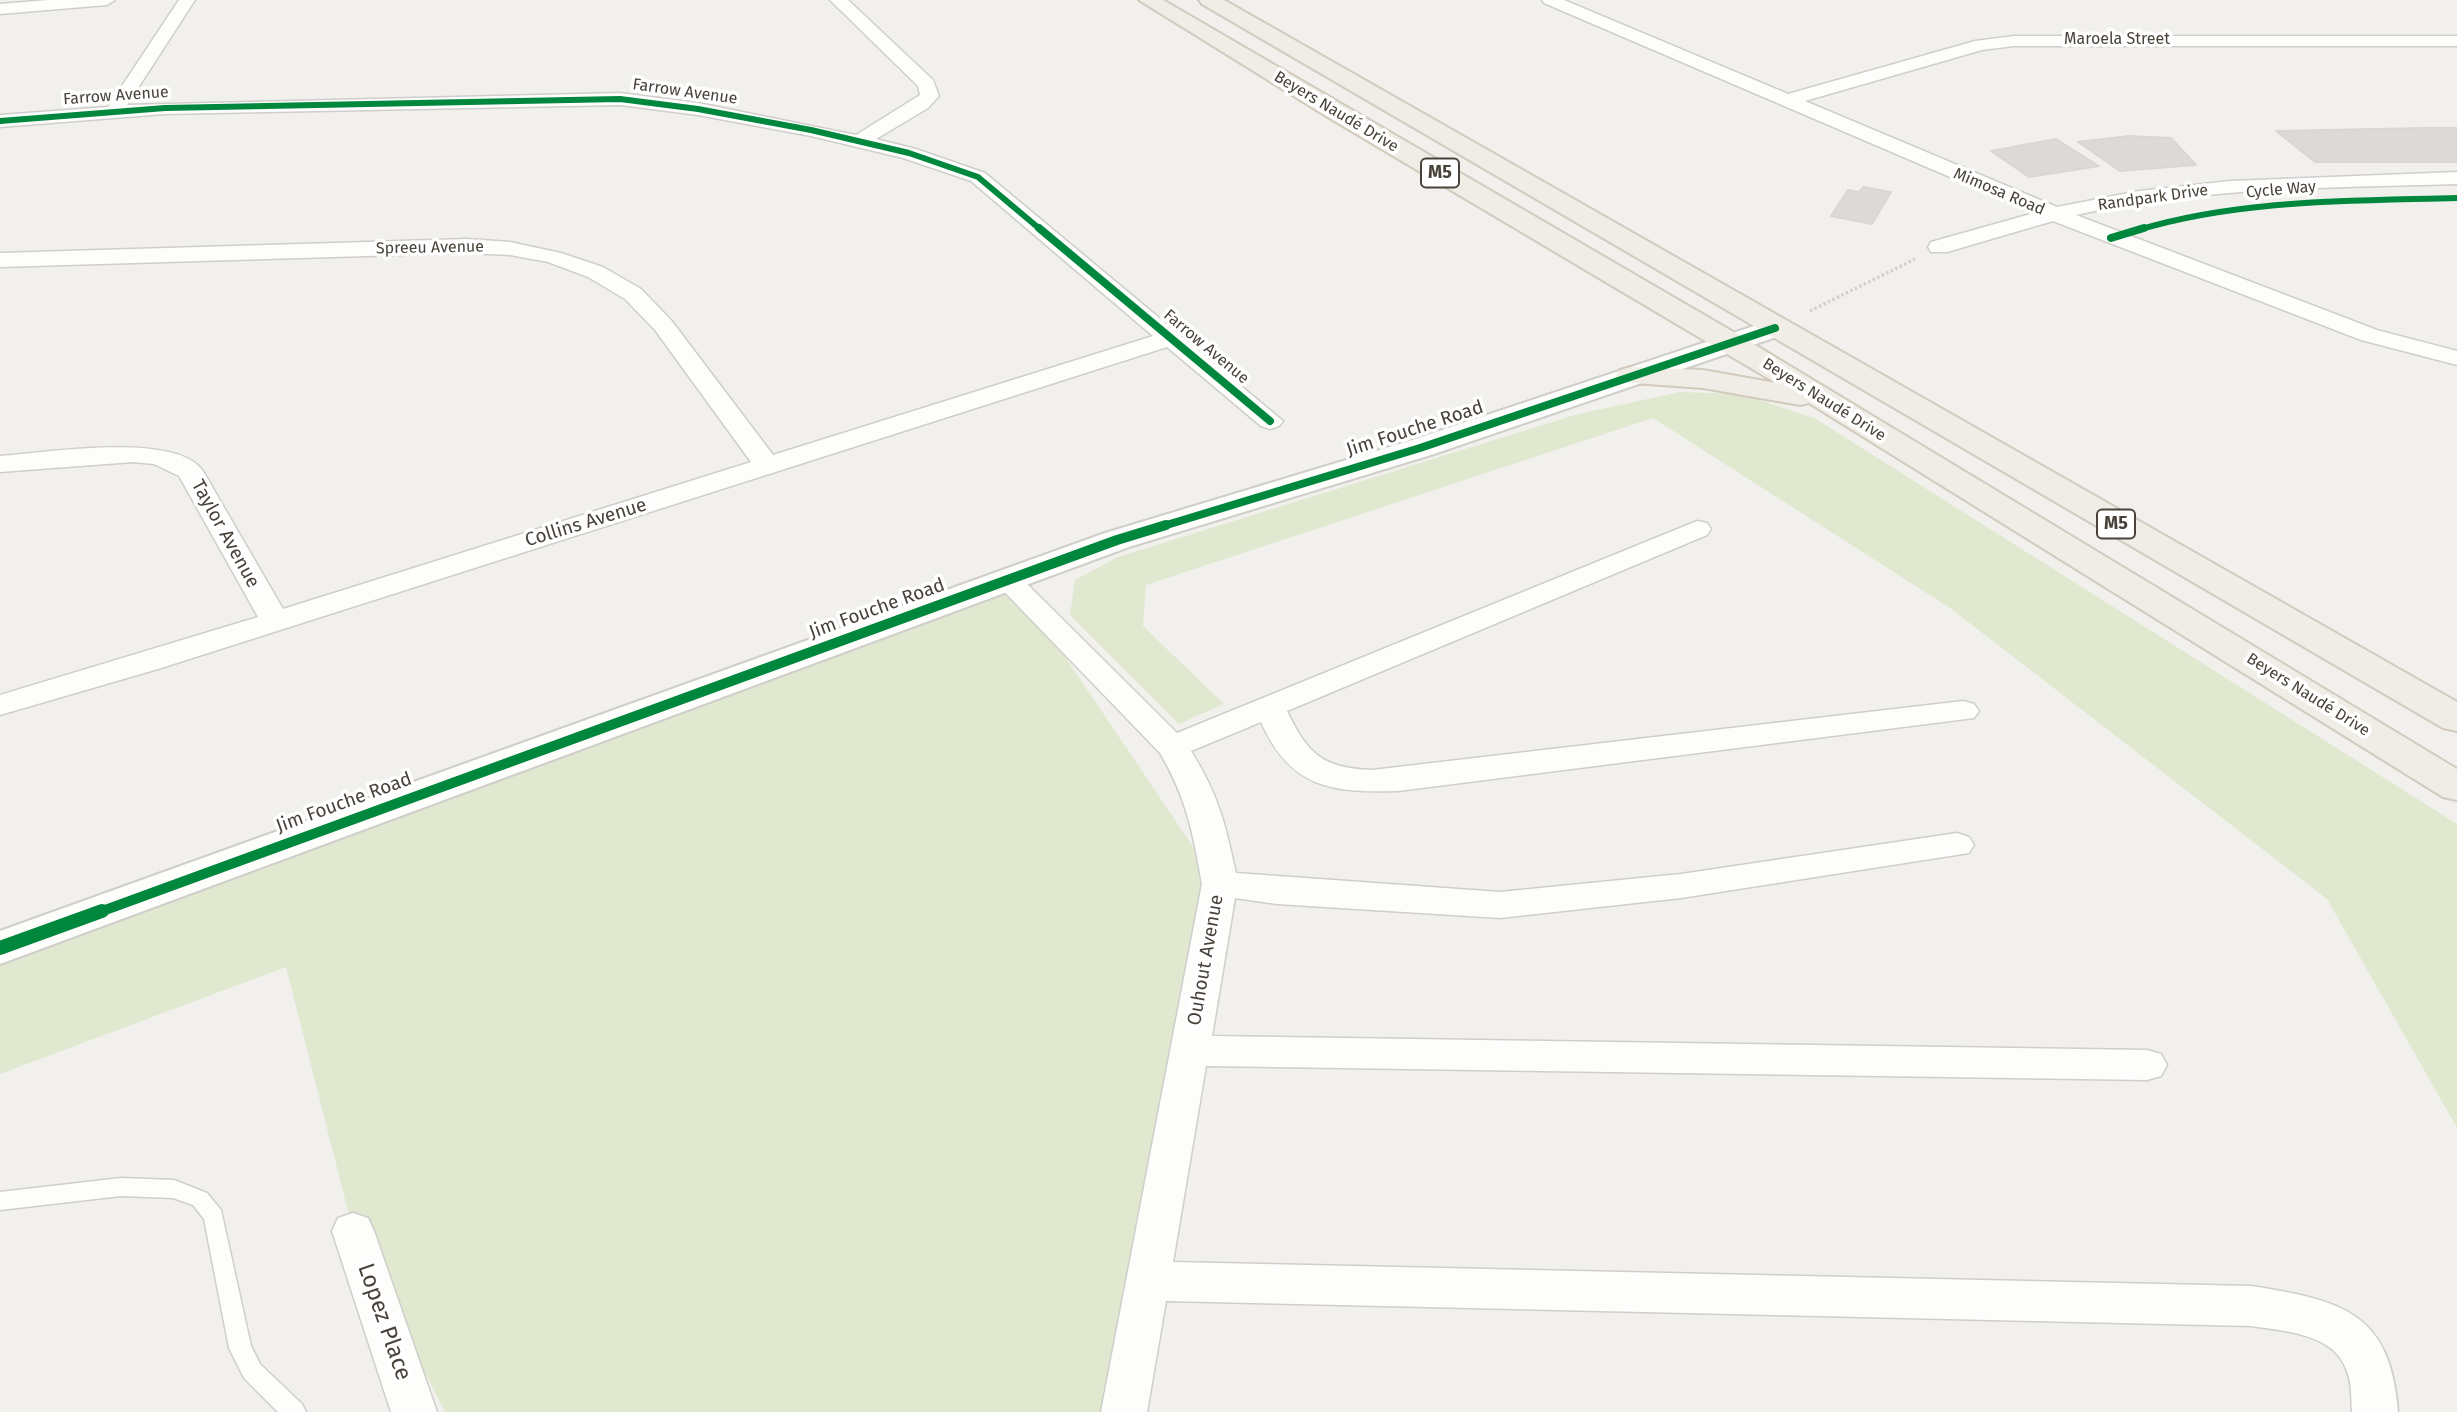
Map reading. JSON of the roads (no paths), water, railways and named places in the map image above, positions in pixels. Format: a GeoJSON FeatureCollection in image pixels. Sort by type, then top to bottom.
{"type":"FeatureCollection","features":[{"type":"Feature","properties":{"kind":"main road","name":"Beyers Naudé Drive"},"geometry":{"type":"LineString","coordinates":[[1149,0],[1732,343],[1822,401],[2457,787]]}},
{"type":"Feature","properties":{"kind":"main road","name":"Beyers Naudé Drive"},"geometry":{"type":"LineString","coordinates":[[1209,0],[2457,719]]}},
{"type":"Feature","properties":{"kind":"main road"},"geometry":{"type":"LineString","coordinates":[[1631,376],[1728,383],[1822,401]]}},
{"type":"Feature","properties":{"kind":"street"},"geometry":{"type":"LineString","coordinates":[[0,9],[107,0]]}},
{"type":"Feature","properties":{"kind":"street"},"geometry":{"type":"LineString","coordinates":[[115,110],[187,0]]}},
{"type":"Feature","properties":{"kind":"street"},"geometry":{"type":"LineString","coordinates":[[838,0],[927,84],[930,96],[859,141]]}},
{"type":"Feature","properties":{"kind":"street"},"geometry":{"type":"LineString","coordinates":[[1557,3],[1595,0]]}},
{"type":"Feature","properties":{"kind":"street","name":"Mimosa Road"},"geometry":{"type":"LineString","coordinates":[[1557,3],[2052,215],[2369,335],[2457,358]]}},
{"type":"Feature","properties":{"kind":"street","name":"Maroela Street"},"geometry":{"type":"LineString","coordinates":[[1786,101],[1981,45],[2014,41],[2457,41]]}},
{"type":"Feature","properties":{"kind":"street","name":"Farrow Avenue"},"geometry":{"type":"LineString","coordinates":[[0,121],[115,110],[620,99],[698,108],[859,141],[934,160],[978,177],[1270,421]]}},
{"type":"Feature","properties":{"kind":"street","name":"Randpark Drive"},"geometry":{"type":"LineString","coordinates":[[1939,247],[2052,215],[2173,193],[2268,184],[2457,178]]}},
{"type":"Feature","properties":{"kind":"street","name":"Spreeu Avenue"},"geometry":{"type":"LineString","coordinates":[[0,260],[467,246],[496,246],[555,258],[612,282],[634,295],[657,318],[767,466]]}},
{"type":"Feature","properties":{"kind":"street","name":"Jim Fouche Road"},"geometry":{"type":"LineString","coordinates":[[0,948],[1117,540],[1420,448],[1775,328]]}},
{"type":"Feature","properties":{"kind":"street","name":"Collins Avenue"},"geometry":{"type":"LineString","coordinates":[[0,705],[147,662],[1170,338]]}},
{"type":"Feature","properties":{"kind":"street","name":"Taylor Avenue"},"geometry":{"type":"LineString","coordinates":[[0,464],[133,454],[152,455],[173,461],[190,471],[274,620]]}},
{"type":"Feature","properties":{"kind":"street"},"geometry":{"type":"LineString","coordinates":[[1172,747],[1697,529]]}},
{"type":"Feature","properties":{"kind":"street","name":"Ouhout Avenue"},"geometry":{"type":"LineString","coordinates":[[1007,580],[1172,747],[1191,778],[1207,817],[1220,884],[1124,1412]]}},
{"type":"Feature","properties":{"kind":"street"},"geometry":{"type":"LineString","coordinates":[[1269,706],[1283,740],[1313,770],[1336,780],[1362,782],[1963,711]]}},
{"type":"Feature","properties":{"kind":"street"},"geometry":{"type":"LineString","coordinates":[[1220,884],[1329,895],[1500,905],[1681,886],[1957,845]]}},
{"type":"Feature","properties":{"kind":"street"},"geometry":{"type":"LineString","coordinates":[[1190,1051],[2147,1065]]}},
{"type":"Feature","properties":{"kind":"street","name":"Lopez Place"},"geometry":{"type":"LineString","coordinates":[[354,1231],[414,1412]]}},
{"type":"Feature","properties":{"kind":"street"},"geometry":{"type":"LineString","coordinates":[[1147,1281],[2251,1307],[2301,1313],[2335,1326],[2358,1343],[2370,1362],[2375,1412]]}},
{"type":"Feature","properties":{"kind":"lane"},"geometry":{"type":"LineString","coordinates":[[0,1201],[121,1187],[174,1189],[200,1199],[214,1216],[240,1348],[252,1371],[294,1412]]}}]}
